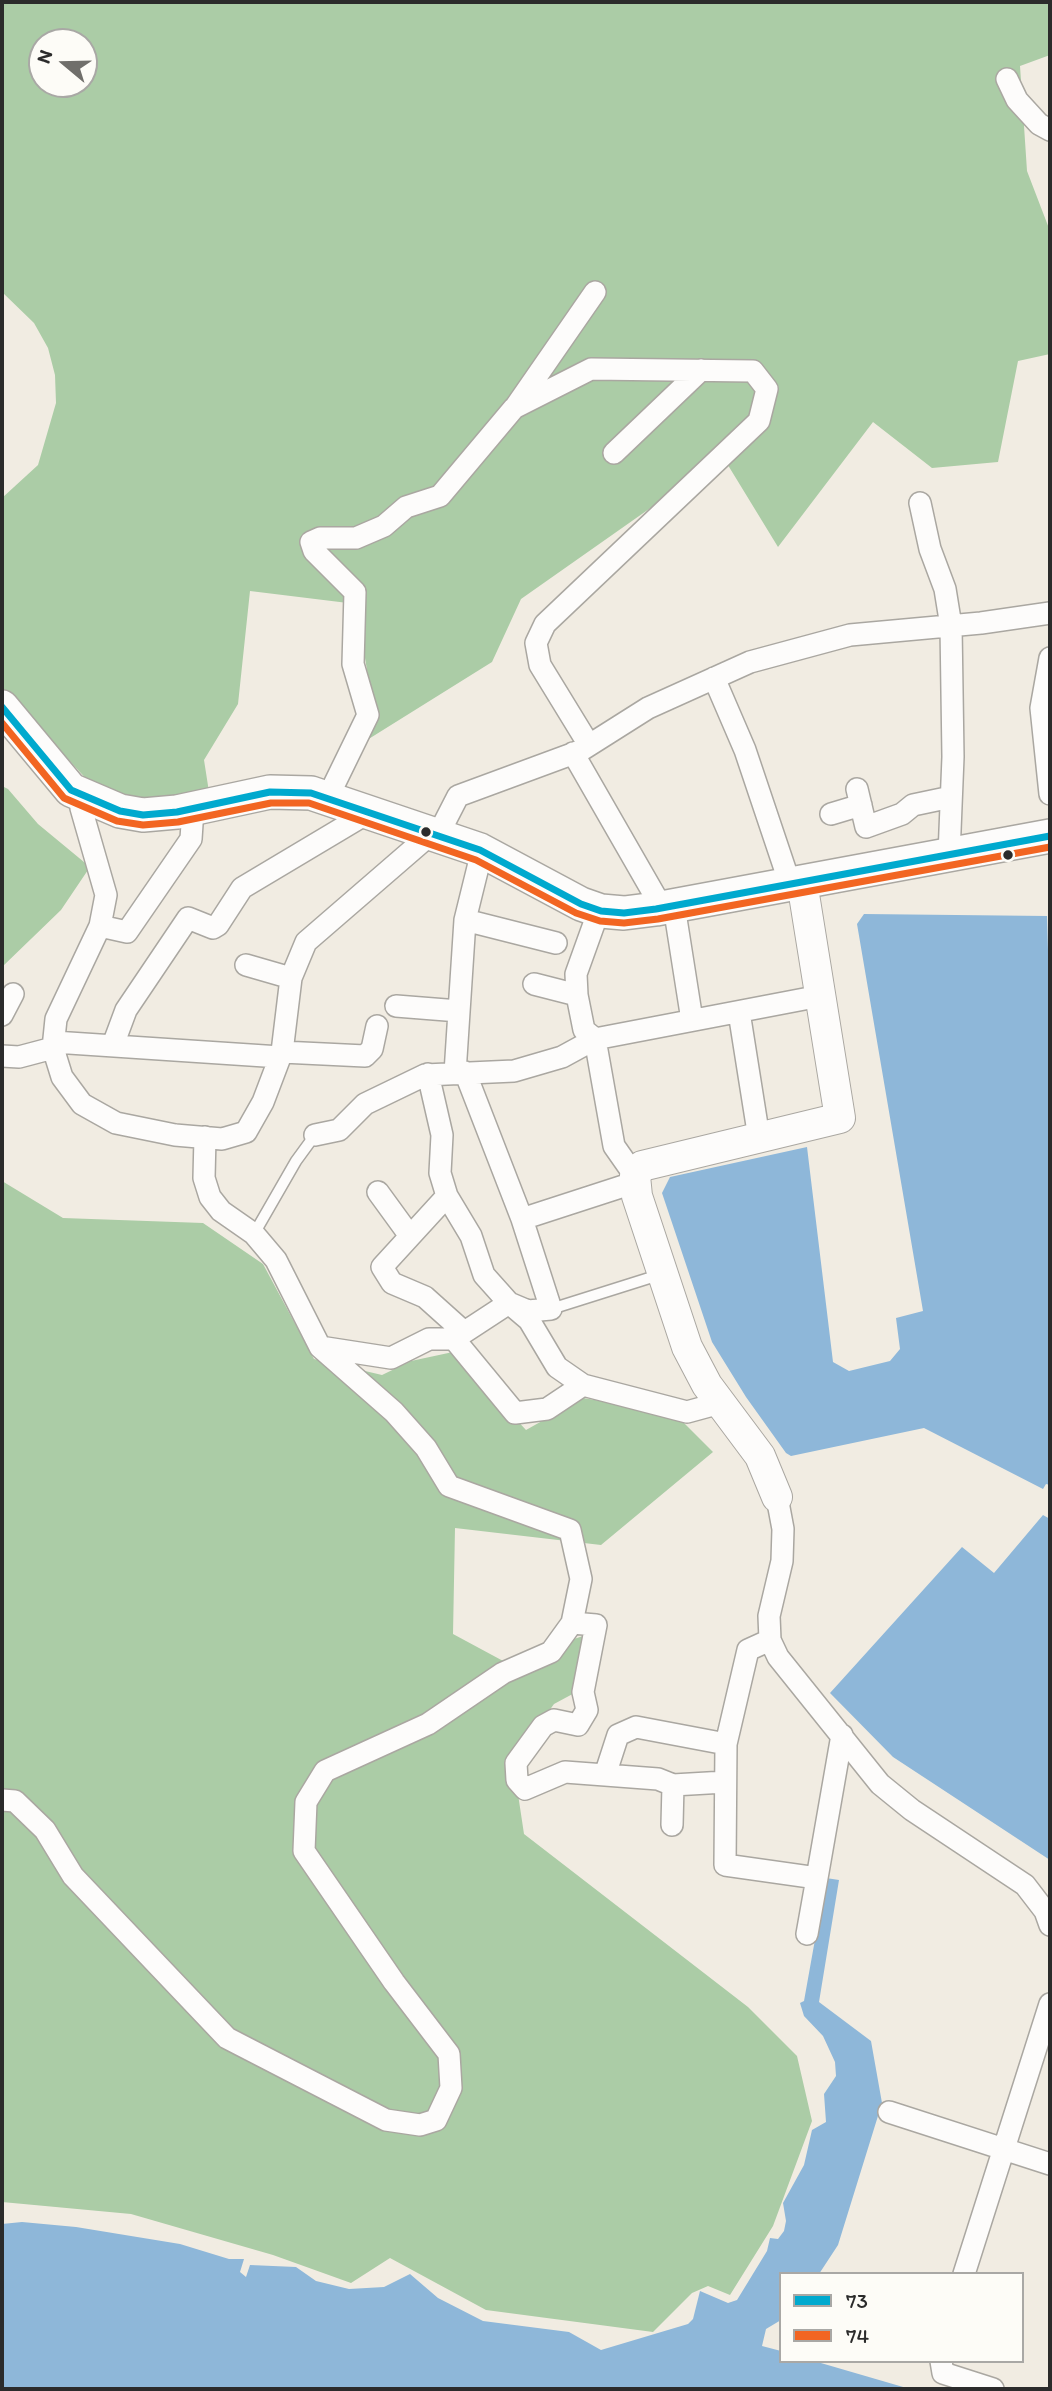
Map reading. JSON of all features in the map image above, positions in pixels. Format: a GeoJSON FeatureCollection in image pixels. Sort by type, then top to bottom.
{"type":"FeatureCollection","features":[{"type":"Feature","properties":{"kind":"main road"},"geometry":{"type":"LineString","coordinates":[[2,708],[71,790],[84,798],[120,811],[142,815],[193,809],[270,792],[311,793],[371,811],[482,851],[581,904],[598,910],[624,913],[668,907],[1050,836]]}},
{"type":"Feature","properties":{"kind":"street"},"geometry":{"type":"LineString","coordinates":[[1007,79],[1017,100],[1039,124],[1050,130]]}},
{"type":"Feature","properties":{"kind":"street"},"geometry":{"type":"LineString","coordinates":[[328,797],[368,715],[352,664],[355,592],[314,551],[310,542],[320,538],[356,538],[384,526],[406,507],[440,496],[514,408],[596,292]]}},
{"type":"Feature","properties":{"kind":"street"},"geometry":{"type":"LineString","coordinates":[[514,408],[591,369],[753,371],[767,389],[759,421],[545,624],[536,643],[540,665],[581,749],[668,907],[692,1020]]}},
{"type":"Feature","properties":{"kind":"street"},"geometry":{"type":"LineString","coordinates":[[614,453],[701,370]]}},
{"type":"Feature","properties":{"kind":"street"},"geometry":{"type":"LineString","coordinates":[[920,503],[930,549],[945,589],[951,626],[950,855]]}},
{"type":"Feature","properties":{"kind":"street"},"geometry":{"type":"LineString","coordinates":[[84,798],[81,808],[106,895],[100,926],[56,1018],[53,1045],[62,1077],[82,1104],[116,1122],[175,1135],[222,1139],[246,1132],[263,1102],[281,1054],[291,978],[306,943],[435,834],[458,796],[581,749],[648,708],[750,662],[850,635],[1050,613]]}},
{"type":"Feature","properties":{"kind":"street"},"geometry":{"type":"LineString","coordinates":[[1050,658],[1041,708],[1050,794]]}},
{"type":"Feature","properties":{"kind":"street"},"geometry":{"type":"LineString","coordinates":[[522,1219],[635,1179],[642,1166],[840,1118],[820,996],[796,883],[714,678]]}},
{"type":"Feature","properties":{"kind":"street"},"geometry":{"type":"LineString","coordinates":[[831,814],[859,797],[866,827],[902,814],[914,806],[951,797]]}},
{"type":"Feature","properties":{"kind":"street"},"geometry":{"type":"LineString","coordinates":[[100,926],[127,932],[191,839],[193,809]]}},
{"type":"Feature","properties":{"kind":"street"},"geometry":{"type":"LineString","coordinates":[[113,1045],[126,1010],[188,918],[213,928],[242,888],[371,811]]}},
{"type":"Feature","properties":{"kind":"street"},"geometry":{"type":"LineString","coordinates":[[482,851],[465,920],[459,1011],[460,1072],[522,1219],[551,1309],[528,1311],[509,1303]]}},
{"type":"Feature","properties":{"kind":"street"},"geometry":{"type":"LineString","coordinates":[[598,910],[576,974],[584,1030],[594,1039],[614,1146],[635,1179],[687,1347],[707,1385],[760,1456],[777,1497],[783,1528],[782,1561],[769,1616],[770,1640],[778,1657],[880,1784],[912,1811],[1025,1885],[1045,1911],[1050,1925]]}},
{"type":"Feature","properties":{"kind":"street"},"geometry":{"type":"LineString","coordinates":[[465,920],[556,943]]}},
{"type":"Feature","properties":{"kind":"street"},"geometry":{"type":"LineString","coordinates":[[246,965],[291,978]]}},
{"type":"Feature","properties":{"kind":"street"},"geometry":{"type":"LineString","coordinates":[[534,984],[577,995]]}},
{"type":"Feature","properties":{"kind":"street"},"geometry":{"type":"LineString","coordinates":[[2,1015],[12,994]]}},
{"type":"Feature","properties":{"kind":"street"},"geometry":{"type":"LineString","coordinates":[[315,1135],[339,1130],[365,1104],[428,1074],[514,1071],[562,1057],[594,1039],[820,996]]}},
{"type":"Feature","properties":{"kind":"street"},"geometry":{"type":"LineString","coordinates":[[396,1006],[459,1011]]}},
{"type":"Feature","properties":{"kind":"street"},"geometry":{"type":"LineString","coordinates":[[739,1012],[759,1138]]}},
{"type":"Feature","properties":{"kind":"street"},"geometry":{"type":"LineString","coordinates":[[2,1056],[19,1057],[53,1045],[113,1045],[161,1051],[365,1056],[372,1049],[377,1026]]}},
{"type":"Feature","properties":{"kind":"street"},"geometry":{"type":"LineString","coordinates":[[428,1074],[442,1135],[440,1173],[447,1196],[471,1236],[484,1275],[509,1303],[529,1320],[557,1367],[583,1385],[687,1412],[720,1403]]}},
{"type":"Feature","properties":{"kind":"street"},"geometry":{"type":"LineString","coordinates":[[2,1800],[15,1801],[45,1830],[73,1875],[227,2038],[386,2120],[420,2126],[436,2120],[451,2088],[449,2054],[394,1982],[304,1851],[306,1802],[325,1771],[428,1724],[503,1673],[551,1652],[572,1623],[581,1579],[570,1530],[477,1499],[449,1486],[426,1448],[394,1412],[320,1347],[276,1260],[254,1234],[221,1211],[211,1197],[204,1178],[205,1137]]}},
{"type":"Feature","properties":{"kind":"street"},"geometry":{"type":"LineString","coordinates":[[378,1192],[410,1236]]}},
{"type":"Feature","properties":{"kind":"street"},"geometry":{"type":"LineString","coordinates":[[447,1196],[382,1267],[392,1283],[425,1297],[459,1336],[516,1413],[547,1409],[583,1385]]}},
{"type":"Feature","properties":{"kind":"street"},"geometry":{"type":"LineString","coordinates":[[320,1347],[391,1358],[429,1339],[459,1336],[509,1303]]}},
{"type":"Feature","properties":{"kind":"street"},"geometry":{"type":"LineString","coordinates":[[572,1623],[597,1625],[583,1692],[587,1710],[578,1725],[554,1720],[543,1726],[516,1763],[517,1780],[525,1789],[565,1772],[658,1779],[673,1784],[725,1782]]}},
{"type":"Feature","properties":{"kind":"street"},"geometry":{"type":"LineString","coordinates":[[770,1640],[748,1650],[726,1744],[725,1865],[817,1878]]}},
{"type":"Feature","properties":{"kind":"street"},"geometry":{"type":"LineString","coordinates":[[605,1775],[618,1735],[636,1727],[726,1744]]}},
{"type":"Feature","properties":{"kind":"street"},"geometry":{"type":"LineString","coordinates":[[807,1934],[842,1735]]}},
{"type":"Feature","properties":{"kind":"street"},"geometry":{"type":"LineString","coordinates":[[672,1825],[673,1784]]}},
{"type":"Feature","properties":{"kind":"street"},"geometry":{"type":"LineString","coordinates":[[965,2272],[1050,2004]]}},
{"type":"Feature","properties":{"kind":"street"},"geometry":{"type":"LineString","coordinates":[[889,2112],[1050,2164]]}},
{"type":"Feature","properties":{"kind":"street"},"geometry":{"type":"LineString","coordinates":[[941,2363],[943,2373],[993,2389]]}},
{"type":"Feature","properties":{"kind":"lane"},"geometry":{"type":"LineString","coordinates":[[254,1234],[296,1161],[315,1135]]}},
{"type":"Feature","properties":{"kind":"lane"},"geometry":{"type":"LineString","coordinates":[[551,1309],[663,1273]]}},
{"type":"Feature","properties":{"kind":"green space"},"geometry":{"type":"Polygon","coordinates":[[[2,2],[1050,2],[1050,55],[1020,66],[1027,171],[1050,231],[1050,354],[1018,361],[998,462],[932,468],[873,422],[778,547],[723,457],[521,599],[492,662],[359,745],[374,712],[356,604],[250,591],[238,704],[204,760],[209,792],[146,805],[104,798],[2,688],[2,498],[38,465],[56,403],[55,375],[48,348],[34,323],[2,292],[2,2]]]}},
{"type":"Feature","properties":{"kind":"green space"},"geometry":{"type":"Polygon","coordinates":[[[2,786],[8,789],[38,824],[90,867],[61,910],[2,967],[2,786]]]}},
{"type":"Feature","properties":{"kind":"green space"},"geometry":{"type":"Polygon","coordinates":[[[2,1181],[63,1218],[203,1223],[263,1264],[314,1359],[382,1375],[411,1361],[453,1352],[526,1430],[583,1398],[674,1413],[713,1452],[601,1545],[455,1528],[453,1634],[505,1662],[592,1633],[580,1690],[554,1704],[513,1761],[524,1834],[748,2007],[797,2056],[812,2121],[773,2226],[730,2295],[708,2286],[692,2293],[653,2332],[486,2310],[390,2258],[351,2283],[273,2255],[131,2214],[2,2202],[2,1181]]]}},
{"type":"Feature","properties":{"kind":"water"},"geometry":{"type":"Polygon","coordinates":[[[864,914],[1047,916],[1050,1019],[1050,1485],[1046,1484],[1043,1489],[924,1428],[791,1456],[786,1453],[746,1397],[712,1342],[662,1193],[670,1177],[807,1147],[833,1362],[849,1371],[890,1361],[900,1349],[896,1318],[923,1311],[857,924],[864,914]]]}},
{"type":"Feature","properties":{"kind":"water"},"geometry":{"type":"Polygon","coordinates":[[[1043,1515],[1050,1519],[1050,1860],[893,1757],[830,1693],[962,1547],[994,1573],[1043,1515]]]}},
{"type":"Feature","properties":{"kind":"water"},"geometry":{"type":"Polygon","coordinates":[[[826,1878],[839,1880],[819,2002],[871,2041],[882,2103],[838,2245],[820,2272],[779,2272],[779,2321],[766,2329],[762,2346],[779,2350],[779,2363],[821,2363],[910,2389],[2,2389],[2,2224],[22,2222],[76,2227],[180,2244],[229,2259],[244,2259],[240,2272],[246,2277],[250,2265],[296,2267],[316,2281],[349,2289],[384,2287],[410,2274],[438,2298],[483,2321],[569,2332],[601,2350],[688,2324],[693,2319],[700,2291],[728,2303],[737,2300],[767,2251],[770,2238],[778,2239],[784,2231],[786,2221],[783,2203],[804,2165],[812,2130],[826,2122],[824,2094],[836,2076],[835,2062],[823,2036],[804,2016],[800,2003],[804,2001],[826,1878]]]}},
{"type":"Feature","properties":{"kind":"transit line","name":"73"},"geometry":{"type":"LineString","coordinates":[[2,707],[71,790],[120,811],[143,815],[177,812],[270,792],[311,793],[480,850],[581,904],[601,911],[624,913],[656,909],[1050,836]]}},
{"type":"Feature","properties":{"kind":"transit line","name":"74"},"geometry":{"type":"LineString","coordinates":[[2,723],[64,798],[117,821],[143,825],[178,822],[271,803],[309,803],[476,860],[576,913],[600,921],[624,923],[658,919],[1050,847]]}}]}
